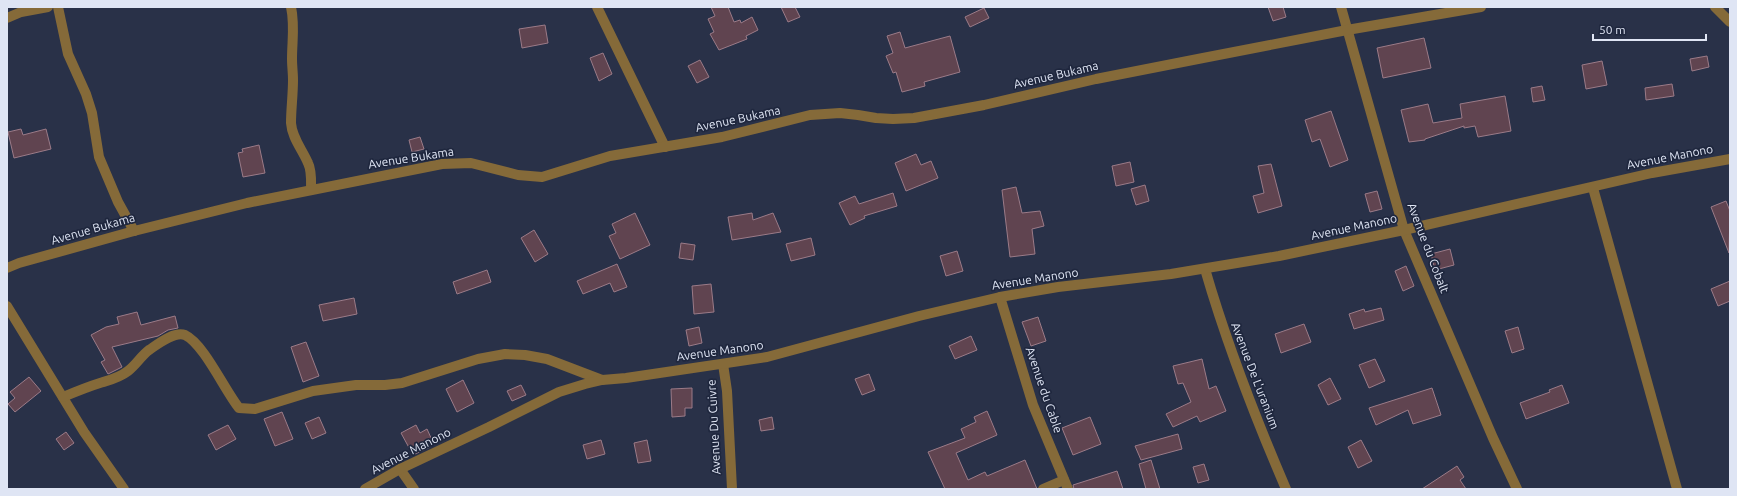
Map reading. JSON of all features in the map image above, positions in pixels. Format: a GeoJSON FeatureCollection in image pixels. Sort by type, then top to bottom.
{"type":"FeatureCollection","features":[{"type":"Feature","properties":{"kind":"street"},"geometry":{"type":"LineString","coordinates":[[7,18],[21,12],[48,7]]}},
{"type":"Feature","properties":{"kind":"street"},"geometry":{"type":"LineString","coordinates":[[58,7],[68,54],[86,94],[92,113],[99,157],[118,202],[134,231]]}},
{"type":"Feature","properties":{"kind":"street"},"geometry":{"type":"LineString","coordinates":[[291,7],[294,19],[291,123],[292,132],[311,172],[311,190]]}},
{"type":"Feature","properties":{"kind":"street"},"geometry":{"type":"LineString","coordinates":[[597,7],[605,20],[665,147]]}},
{"type":"Feature","properties":{"kind":"street","name":"Avenue du Cobalt"},"geometry":{"type":"LineString","coordinates":[[1341,7],[1404,230],[1492,438],[1516,489]]}},
{"type":"Feature","properties":{"kind":"street","name":"Avenue Bukama"},"geometry":{"type":"LineString","coordinates":[[7,268],[19,263],[134,231],[247,203],[442,164],[471,163],[518,175],[542,177],[610,156],[752,130],[810,115],[840,113],[876,118],[914,118],[984,105],[1096,79],[1348,30],[1481,7]]}},
{"type":"Feature","properties":{"kind":"street"},"geometry":{"type":"LineString","coordinates":[[1715,7],[1730,22]]}},
{"type":"Feature","properties":{"kind":"street","name":"Avenue Manono"},"geometry":{"type":"LineString","coordinates":[[365,489],[400,469],[559,392],[602,380],[767,358],[919,316],[1000,297],[1058,287],[1135,279],[1205,269],[1404,230],[1593,188],[1652,173],[1730,159]]}},
{"type":"Feature","properties":{"kind":"street"},"geometry":{"type":"LineString","coordinates":[[1593,188],[1677,489]]}},
{"type":"Feature","properties":{"kind":"street","name":"Avenue De L'uranium"},"geometry":{"type":"LineString","coordinates":[[1205,269],[1224,333],[1286,489]]}},
{"type":"Feature","properties":{"kind":"street","name":"Avenue du Cable"},"geometry":{"type":"LineString","coordinates":[[1000,297],[1033,405],[1066,484]]}},
{"type":"Feature","properties":{"kind":"street"},"geometry":{"type":"LineString","coordinates":[[7,306],[62,397],[124,489]]}},
{"type":"Feature","properties":{"kind":"street"},"geometry":{"type":"LineString","coordinates":[[62,397],[100,383],[113,380],[128,371],[148,350],[176,334],[185,336],[195,343],[203,353],[231,398],[239,408],[247,410],[255,409],[313,391],[356,385],[385,385],[402,383],[478,359],[505,354],[525,355],[547,359],[602,380]]}},
{"type":"Feature","properties":{"kind":"street","name":"Avenue Du Cuivre"},"geometry":{"type":"LineString","coordinates":[[723,364],[727,391],[732,489]]}},
{"type":"Feature","properties":{"kind":"street"},"geometry":{"type":"LineString","coordinates":[[400,469],[414,489]]}},
{"type":"Feature","properties":{"kind":"street"},"geometry":{"type":"LineString","coordinates":[[1043,489],[1066,484]]}},
{"type":"Feature","properties":{"kind":"building"},"geometry":{"type":"Polygon","coordinates":[[[711,7],[728,7],[734,22],[740,20],[741,23],[752,17],[758,30],[746,36],[747,39],[719,50],[710,34],[714,32],[708,19],[715,16],[711,7]]]}},
{"type":"Feature","properties":{"kind":"building"},"geometry":{"type":"Polygon","coordinates":[[[781,7],[795,7],[800,17],[788,22],[781,7]]]}},
{"type":"Feature","properties":{"kind":"building"},"geometry":{"type":"Polygon","coordinates":[[[1268,7],[1283,7],[1286,17],[1273,21],[1268,7]]]}},
{"type":"Feature","properties":{"kind":"building"},"geometry":{"type":"Polygon","coordinates":[[[984,8],[989,18],[970,27],[965,17],[984,8]]]}},
{"type":"Feature","properties":{"kind":"building"},"geometry":{"type":"Polygon","coordinates":[[[545,25],[548,43],[522,48],[519,29],[545,25]]]}},
{"type":"Feature","properties":{"kind":"building"},"geometry":{"type":"Polygon","coordinates":[[[900,32],[905,48],[950,36],[960,72],[924,82],[925,86],[902,92],[896,72],[893,73],[886,56],[893,53],[887,36],[900,32]]]}},
{"type":"Feature","properties":{"kind":"building"},"geometry":{"type":"Polygon","coordinates":[[[1424,38],[1431,68],[1383,78],[1377,48],[1424,38]]]}},
{"type":"Feature","properties":{"kind":"building"},"geometry":{"type":"Polygon","coordinates":[[[603,53],[612,74],[599,81],[590,58],[603,53]]]}},
{"type":"Feature","properties":{"kind":"building"},"geometry":{"type":"Polygon","coordinates":[[[1707,56],[1709,67],[1692,71],[1690,59],[1707,56]]]}},
{"type":"Feature","properties":{"kind":"building"},"geometry":{"type":"Polygon","coordinates":[[[700,60],[709,77],[697,83],[688,66],[700,60]]]}},
{"type":"Feature","properties":{"kind":"building"},"geometry":{"type":"Polygon","coordinates":[[[1602,61],[1607,85],[1586,89],[1582,65],[1602,61]]]}},
{"type":"Feature","properties":{"kind":"building"},"geometry":{"type":"Polygon","coordinates":[[[1672,84],[1674,96],[1646,100],[1645,88],[1672,84]]]}},
{"type":"Feature","properties":{"kind":"building"},"geometry":{"type":"Polygon","coordinates":[[[1542,86],[1545,100],[1533,102],[1531,88],[1542,86]]]}},
{"type":"Feature","properties":{"kind":"building"},"geometry":{"type":"Polygon","coordinates":[[[1505,96],[1511,131],[1478,137],[1475,126],[1464,128],[1464,126],[1425,140],[1409,142],[1401,110],[1428,104],[1433,123],[1462,118],[1460,104],[1505,96]]]}},
{"type":"Feature","properties":{"kind":"building"},"geometry":{"type":"Polygon","coordinates":[[[1331,111],[1348,160],[1330,167],[1320,139],[1312,142],[1305,120],[1331,111]]]}},
{"type":"Feature","properties":{"kind":"building"},"geometry":{"type":"Polygon","coordinates":[[[21,129],[23,135],[46,129],[51,149],[14,158],[8,132],[21,129]]]}},
{"type":"Feature","properties":{"kind":"building"},"geometry":{"type":"Polygon","coordinates":[[[420,137],[424,149],[412,152],[409,140],[420,137]]]}},
{"type":"Feature","properties":{"kind":"building"},"geometry":{"type":"Polygon","coordinates":[[[259,145],[265,173],[243,177],[238,153],[243,152],[242,149],[259,145]]]}},
{"type":"Feature","properties":{"kind":"building"},"geometry":{"type":"Polygon","coordinates":[[[916,154],[921,165],[931,161],[938,178],[906,191],[895,163],[916,154]]]}},
{"type":"Feature","properties":{"kind":"building"},"geometry":{"type":"Polygon","coordinates":[[[1130,162],[1134,182],[1116,186],[1112,166],[1130,162]]]}},
{"type":"Feature","properties":{"kind":"building"},"geometry":{"type":"Polygon","coordinates":[[[1271,164],[1282,206],[1258,213],[1253,196],[1264,193],[1258,166],[1271,164]]]}},
{"type":"Feature","properties":{"kind":"building"},"geometry":{"type":"Polygon","coordinates":[[[1145,185],[1149,201],[1136,205],[1131,189],[1145,185]]]}},
{"type":"Feature","properties":{"kind":"building"},"geometry":{"type":"Polygon","coordinates":[[[1016,187],[1022,213],[1040,211],[1044,226],[1032,229],[1035,254],[1010,257],[1002,190],[1016,187]]]}},
{"type":"Feature","properties":{"kind":"building"},"geometry":{"type":"Polygon","coordinates":[[[1377,191],[1382,209],[1370,212],[1365,194],[1377,191]]]}},
{"type":"Feature","properties":{"kind":"building"},"geometry":{"type":"Polygon","coordinates":[[[893,193],[897,206],[864,216],[865,218],[850,225],[839,203],[855,196],[859,204],[893,193]]]}},
{"type":"Feature","properties":{"kind":"building"},"geometry":{"type":"Polygon","coordinates":[[[1726,201],[1730,211],[1729,253],[1711,207],[1726,201]]]}},
{"type":"Feature","properties":{"kind":"building"},"geometry":{"type":"Polygon","coordinates":[[[635,213],[650,245],[620,259],[609,236],[616,233],[612,224],[635,213]]]}},
{"type":"Feature","properties":{"kind":"building"},"geometry":{"type":"Polygon","coordinates":[[[752,213],[753,220],[773,213],[781,232],[732,240],[728,217],[752,213]]]}},
{"type":"Feature","properties":{"kind":"building"},"geometry":{"type":"Polygon","coordinates":[[[534,230],[548,254],[535,262],[521,238],[534,230]]]}},
{"type":"Feature","properties":{"kind":"building"},"geometry":{"type":"Polygon","coordinates":[[[811,238],[815,255],[791,261],[786,244],[811,238]]]}},
{"type":"Feature","properties":{"kind":"building"},"geometry":{"type":"Polygon","coordinates":[[[681,243],[695,245],[693,260],[679,258],[681,243]]]}},
{"type":"Feature","properties":{"kind":"building"},"geometry":{"type":"Polygon","coordinates":[[[1450,249],[1454,265],[1435,270],[1431,254],[1450,249]]]}},
{"type":"Feature","properties":{"kind":"building"},"geometry":{"type":"Polygon","coordinates":[[[957,251],[963,271],[946,276],[940,256],[957,251]]]}},
{"type":"Feature","properties":{"kind":"building"},"geometry":{"type":"Polygon","coordinates":[[[617,264],[627,287],[614,292],[610,283],[583,294],[577,281],[617,264]]]}},
{"type":"Feature","properties":{"kind":"building"},"geometry":{"type":"Polygon","coordinates":[[[1406,266],[1414,286],[1403,291],[1395,271],[1406,266]]]}},
{"type":"Feature","properties":{"kind":"building"},"geometry":{"type":"Polygon","coordinates":[[[487,270],[491,282],[457,294],[453,282],[487,270]]]}},
{"type":"Feature","properties":{"kind":"building"},"geometry":{"type":"Polygon","coordinates":[[[1730,281],[1730,301],[1718,306],[1711,289],[1730,281]]]}},
{"type":"Feature","properties":{"kind":"building"},"geometry":{"type":"Polygon","coordinates":[[[711,284],[714,312],[694,314],[692,286],[711,284]]]}},
{"type":"Feature","properties":{"kind":"building"},"geometry":{"type":"Polygon","coordinates":[[[354,298],[357,314],[323,321],[319,305],[354,298]]]}},
{"type":"Feature","properties":{"kind":"building"},"geometry":{"type":"Polygon","coordinates":[[[1381,308],[1384,320],[1354,329],[1349,314],[1364,309],[1365,312],[1381,308]]]}},
{"type":"Feature","properties":{"kind":"building"},"geometry":{"type":"Polygon","coordinates":[[[137,312],[141,325],[175,316],[178,328],[168,330],[158,336],[112,347],[122,367],[108,374],[101,362],[105,360],[91,335],[106,327],[119,324],[117,317],[137,312]]]}},
{"type":"Feature","properties":{"kind":"building"},"geometry":{"type":"Polygon","coordinates":[[[1038,317],[1046,341],[1031,346],[1022,322],[1038,317]]]}},
{"type":"Feature","properties":{"kind":"building"},"geometry":{"type":"Polygon","coordinates":[[[1304,324],[1311,342],[1281,353],[1275,334],[1304,324]]]}},
{"type":"Feature","properties":{"kind":"building"},"geometry":{"type":"Polygon","coordinates":[[[699,327],[702,343],[689,346],[686,330],[699,327]]]}},
{"type":"Feature","properties":{"kind":"building"},"geometry":{"type":"Polygon","coordinates":[[[1518,327],[1524,349],[1512,353],[1505,331],[1518,327]]]}},
{"type":"Feature","properties":{"kind":"building"},"geometry":{"type":"Polygon","coordinates":[[[971,336],[977,350],[955,359],[949,346],[971,336]]]}},
{"type":"Feature","properties":{"kind":"building"},"geometry":{"type":"Polygon","coordinates":[[[306,342],[319,376],[303,382],[291,347],[306,342]]]}},
{"type":"Feature","properties":{"kind":"building"},"geometry":{"type":"Polygon","coordinates":[[[1202,359],[1209,389],[1216,386],[1226,411],[1200,422],[1197,416],[1173,427],[1166,414],[1191,402],[1183,383],[1178,384],[1173,366],[1202,359]]]}},
{"type":"Feature","properties":{"kind":"building"},"geometry":{"type":"Polygon","coordinates":[[[1375,359],[1385,381],[1369,388],[1359,365],[1375,359]]]}},
{"type":"Feature","properties":{"kind":"building"},"geometry":{"type":"Polygon","coordinates":[[[869,374],[875,390],[862,395],[855,379],[869,374]]]}},
{"type":"Feature","properties":{"kind":"building"},"geometry":{"type":"Polygon","coordinates":[[[29,377],[41,391],[15,412],[8,404],[15,398],[10,392],[29,377]]]}},
{"type":"Feature","properties":{"kind":"building"},"geometry":{"type":"Polygon","coordinates":[[[1330,378],[1341,399],[1328,405],[1318,385],[1330,378]]]}},
{"type":"Feature","properties":{"kind":"building"},"geometry":{"type":"Polygon","coordinates":[[[463,380],[474,403],[457,412],[446,389],[463,380]]]}},
{"type":"Feature","properties":{"kind":"building"},"geometry":{"type":"Polygon","coordinates":[[[521,385],[526,395],[512,401],[507,391],[521,385]]]}},
{"type":"Feature","properties":{"kind":"building"},"geometry":{"type":"Polygon","coordinates":[[[1562,385],[1569,403],[1526,419],[1520,403],[1550,392],[1549,390],[1562,385]]]}},
{"type":"Feature","properties":{"kind":"building"},"geometry":{"type":"Polygon","coordinates":[[[692,388],[692,408],[685,408],[685,416],[672,417],[671,389],[692,388]]]}},
{"type":"Feature","properties":{"kind":"building"},"geometry":{"type":"Polygon","coordinates":[[[1432,388],[1441,415],[1413,424],[1408,410],[1376,425],[1369,408],[1432,388]]]}},
{"type":"Feature","properties":{"kind":"building"},"geometry":{"type":"Polygon","coordinates":[[[987,411],[997,435],[956,453],[968,480],[985,472],[987,476],[1025,460],[1037,489],[945,489],[928,452],[965,438],[961,429],[976,422],[974,417],[987,411]]]}},
{"type":"Feature","properties":{"kind":"building"},"geometry":{"type":"Polygon","coordinates":[[[282,412],[293,439],[275,446],[264,419],[282,412]]]}},
{"type":"Feature","properties":{"kind":"building"},"geometry":{"type":"Polygon","coordinates":[[[319,417],[326,433],[312,439],[305,423],[319,417]]]}},
{"type":"Feature","properties":{"kind":"building"},"geometry":{"type":"Polygon","coordinates":[[[772,417],[774,429],[761,431],[759,420],[772,417]]]}},
{"type":"Feature","properties":{"kind":"building"},"geometry":{"type":"Polygon","coordinates":[[[1090,417],[1101,444],[1073,455],[1062,428],[1090,417]]]}},
{"type":"Feature","properties":{"kind":"building"},"geometry":{"type":"Polygon","coordinates":[[[228,425],[236,439],[216,450],[208,435],[228,425]]]}},
{"type":"Feature","properties":{"kind":"building"},"geometry":{"type":"Polygon","coordinates":[[[416,425],[420,433],[427,429],[432,440],[427,442],[430,447],[413,455],[401,433],[416,425]]]}},
{"type":"Feature","properties":{"kind":"building"},"geometry":{"type":"Polygon","coordinates":[[[66,432],[74,443],[64,450],[56,439],[66,432]]]}},
{"type":"Feature","properties":{"kind":"building"},"geometry":{"type":"Polygon","coordinates":[[[1178,434],[1182,449],[1141,460],[1135,446],[1178,434]]]}},
{"type":"Feature","properties":{"kind":"building"},"geometry":{"type":"Polygon","coordinates":[[[601,440],[605,454],[587,459],[583,445],[601,440]]]}},
{"type":"Feature","properties":{"kind":"building"},"geometry":{"type":"Polygon","coordinates":[[[647,440],[651,461],[638,463],[634,443],[647,440]]]}},
{"type":"Feature","properties":{"kind":"building"},"geometry":{"type":"Polygon","coordinates":[[[1361,440],[1372,461],[1358,468],[1348,447],[1361,440]]]}},
{"type":"Feature","properties":{"kind":"building"},"geometry":{"type":"Polygon","coordinates":[[[1151,460],[1160,489],[1146,489],[1139,464],[1151,460]]]}},
{"type":"Feature","properties":{"kind":"building"},"geometry":{"type":"Polygon","coordinates":[[[1204,464],[1209,480],[1198,483],[1193,467],[1204,464]]]}},
{"type":"Feature","properties":{"kind":"building"},"geometry":{"type":"Polygon","coordinates":[[[1457,466],[1464,477],[1460,480],[1466,489],[1422,489],[1457,466]]]}},
{"type":"Feature","properties":{"kind":"building"},"geometry":{"type":"Polygon","coordinates":[[[1117,471],[1123,489],[1074,489],[1073,485],[1117,471]]]}}]}
